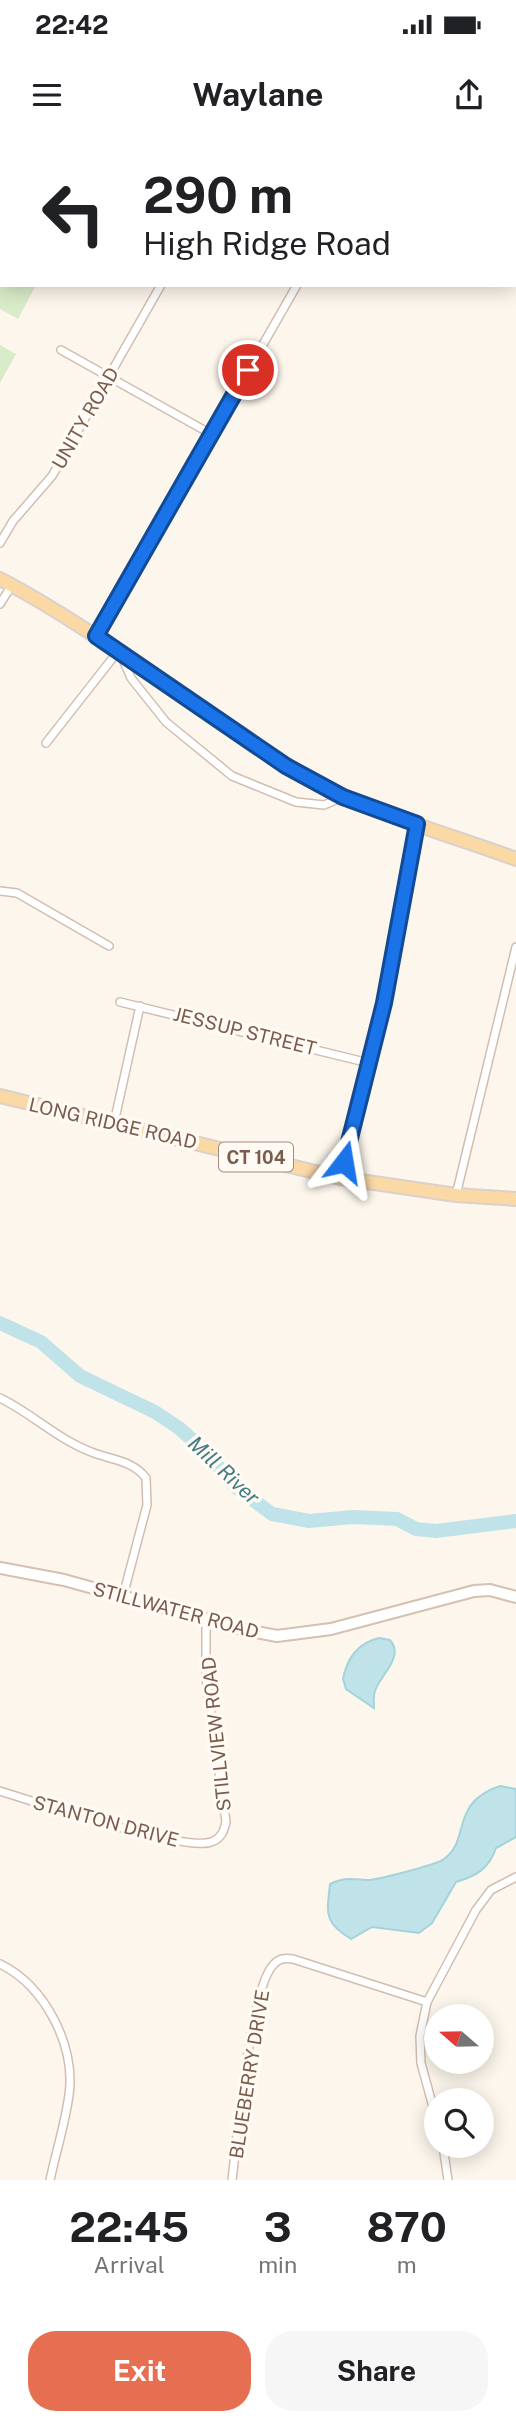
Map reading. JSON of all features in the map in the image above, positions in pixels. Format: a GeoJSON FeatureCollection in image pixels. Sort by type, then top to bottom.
{"type":"FeatureCollection","features":[{"type":"Feature","properties":{"kind":"main road"},"geometry":{"type":"LineString","coordinates":[[6,582],[118,650],[286,766],[343,797],[516,859]]}},
{"type":"Feature","properties":{"kind":"main road","name":"LONG RIDGE ROAD"},"geometry":{"type":"LineString","coordinates":[[0,1096],[340,1178],[456,1195],[516,1199]]}},
{"type":"Feature","properties":{"kind":"main road","name":"STILLWATER ROAD"},"geometry":{"type":"LineString","coordinates":[[0,1567],[122,1595],[262,1634],[300,1635],[456,1593],[490,1590],[516,1597]]}},
{"type":"Feature","properties":{"kind":"street","name":"UNITY ROAD"},"geometry":{"type":"LineString","coordinates":[[0,543],[13,521],[52,476],[160,287]]}},
{"type":"Feature","properties":{"kind":"street"},"geometry":{"type":"LineString","coordinates":[[96,636],[296,287]]}},
{"type":"Feature","properties":{"kind":"street"},"geometry":{"type":"LineString","coordinates":[[61,350],[211,434]]}},
{"type":"Feature","properties":{"kind":"street"},"geometry":{"type":"LineString","coordinates":[[0,604],[6,582]]}},
{"type":"Feature","properties":{"kind":"street"},"geometry":{"type":"LineString","coordinates":[[46,743],[118,650],[131,678],[166,722],[232,776],[296,802],[324,805],[343,797]]}},
{"type":"Feature","properties":{"kind":"street"},"geometry":{"type":"LineString","coordinates":[[340,1178],[384,1003],[417,824]]}},
{"type":"Feature","properties":{"kind":"street"},"geometry":{"type":"LineString","coordinates":[[0,891],[17,893],[109,946]]}},
{"type":"Feature","properties":{"kind":"street"},"geometry":{"type":"LineString","coordinates":[[456,1195],[516,947]]}},
{"type":"Feature","properties":{"kind":"street","name":"JESSUP STREET"},"geometry":{"type":"LineString","coordinates":[[120,1002],[369,1063]]}},
{"type":"Feature","properties":{"kind":"street"},"geometry":{"type":"LineString","coordinates":[[114,1124],[140,1006]]}},
{"type":"Feature","properties":{"kind":"street"},"geometry":{"type":"LineString","coordinates":[[0,1398],[23,1409],[61,1438],[93,1453],[128,1462],[146,1478],[147,1505],[122,1595]]}},
{"type":"Feature","properties":{"kind":"street","name":"STILLVIEW ROAD"},"geometry":{"type":"LineString","coordinates":[[206,1619],[206,1678],[226,1822],[224,1833],[212,1842]]}},
{"type":"Feature","properties":{"kind":"street","name":"STANTON DRIVE"},"geometry":{"type":"LineString","coordinates":[[0,1791],[116,1826],[188,1843],[212,1842]]}},
{"type":"Feature","properties":{"kind":"street"},"geometry":{"type":"LineString","coordinates":[[428,2088],[421,2063],[420,2036],[427,2002],[476,1910],[491,1890],[516,1877]]}},
{"type":"Feature","properties":{"kind":"street","name":"BLUEBERRY DRIVE"},"geometry":{"type":"LineString","coordinates":[[232,2180],[256,2008],[272,1965],[282,1958],[293,1959],[427,2002]]}},
{"type":"Feature","properties":{"kind":"street"},"geometry":{"type":"LineString","coordinates":[[0,1964],[35,1992],[47,2008],[67,2056],[69,2094],[50,2180]]}},
{"type":"Feature","properties":{"kind":"street"},"geometry":{"type":"LineString","coordinates":[[445,2158],[448,2180]]}},
{"type":"Feature","properties":{"kind":"green space"},"geometry":{"type":"Polygon","coordinates":[[[0,287],[35,287],[18,319],[0,309],[0,287]]]}},
{"type":"Feature","properties":{"kind":"green space"},"geometry":{"type":"Polygon","coordinates":[[[0,345],[16,354],[0,383],[0,345]]]}},
{"type":"Feature","properties":{"kind":"water"},"geometry":{"type":"Polygon","coordinates":[[[379,1638],[390,1640],[395,1653],[375,1691],[374,1708],[346,1689],[343,1679],[347,1664],[355,1652],[379,1638]]]}},
{"type":"Feature","properties":{"kind":"water"},"geometry":{"type":"Polygon","coordinates":[[[500,1786],[516,1789],[516,1837],[496,1848],[481,1871],[456,1882],[432,1923],[419,1933],[372,1927],[351,1939],[335,1927],[328,1910],[330,1884],[344,1879],[381,1878],[444,1859],[457,1842],[467,1812],[474,1802],[484,1793],[500,1786]]]}},
{"type":"Feature","properties":{"kind":"waterway","name":"Mill River"},"geometry":{"type":"LineString","coordinates":[[0,1323],[41,1342],[80,1376],[155,1412],[179,1428],[204,1450],[236,1487],[272,1514],[309,1521],[353,1517],[397,1519],[416,1529],[436,1531],[516,1521]]}},
{"type":"Feature","properties":{"kind":"route"},"geometry":{"type":"LineString","coordinates":[[248,370],[96,636],[286,766],[343,797],[417,824],[384,1003],[344,1162]]}}]}
